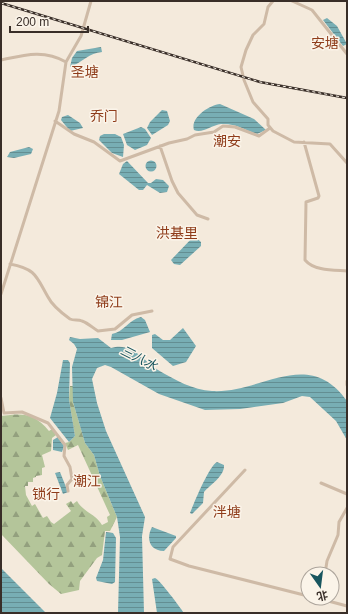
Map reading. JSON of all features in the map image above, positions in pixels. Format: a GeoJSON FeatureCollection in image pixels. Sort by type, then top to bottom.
{"type":"FeatureCollection","features":[{"type":"Feature","properties":{"kind":"street"},"geometry":{"type":"LineString","coordinates":[[1,294],[55,121],[62,95],[61,88],[66,62],[81,36],[91,1]]}},
{"type":"Feature","properties":{"kind":"street"},"geometry":{"type":"LineString","coordinates":[[273,1],[267,10],[264,24],[251,38],[241,67],[244,80],[252,100],[268,119],[270,128],[294,142],[330,144],[347,163]]}},
{"type":"Feature","properties":{"kind":"street"},"geometry":{"type":"LineString","coordinates":[[292,1],[312,10],[347,54]]}},
{"type":"Feature","properties":{"kind":"street"},"geometry":{"type":"LineString","coordinates":[[1,60],[37,53],[56,57],[66,62]]}},
{"type":"Feature","properties":{"kind":"street"},"geometry":{"type":"LineString","coordinates":[[55,121],[74,134],[94,142],[120,162],[160,146],[187,139],[195,135],[214,132],[224,126],[235,127],[259,136],[270,128]]}},
{"type":"Feature","properties":{"kind":"street"},"geometry":{"type":"LineString","coordinates":[[304,142],[319,196],[318,198],[306,202],[305,260],[310,265],[317,268],[347,271]]}},
{"type":"Feature","properties":{"kind":"street"},"geometry":{"type":"LineString","coordinates":[[160,146],[172,181],[178,193],[197,215],[208,219]]}},
{"type":"Feature","properties":{"kind":"street"},"geometry":{"type":"LineString","coordinates":[[10,264],[27,268],[33,272],[42,283],[49,299],[54,304],[71,319],[83,321],[98,331],[114,329],[132,315],[152,311]]}},
{"type":"Feature","properties":{"kind":"street"},"geometry":{"type":"LineString","coordinates":[[1,398],[4,413],[22,412],[44,421],[48,423],[61,438],[65,447],[64,457],[70,467],[72,479],[67,485],[68,491]]}},
{"type":"Feature","properties":{"kind":"street"},"geometry":{"type":"LineString","coordinates":[[245,470],[173,547],[170,556],[171,560],[300,594]]}},
{"type":"Feature","properties":{"kind":"street"},"geometry":{"type":"LineString","coordinates":[[320,483],[347,494]]}},
{"type":"Feature","properties":{"kind":"street"},"geometry":{"type":"LineString","coordinates":[[326,566],[326,561],[338,535],[339,522],[347,508]]}},
{"type":"Feature","properties":{"kind":"green space"},"geometry":{"type":"Polygon","coordinates":[[[70,386],[73,386],[73,402],[85,443],[94,455],[100,476],[117,517],[110,531],[105,531],[102,555],[97,558],[80,581],[79,590],[61,594],[49,584],[1,534],[1,416],[28,416],[44,425],[49,431],[52,429],[56,435],[52,438],[51,451],[42,455],[45,467],[42,468],[42,475],[36,476],[33,478],[33,482],[28,482],[28,486],[25,486],[26,495],[32,506],[35,504],[43,518],[47,516],[54,524],[71,511],[66,504],[71,501],[73,504],[77,501],[102,525],[108,522],[107,517],[110,515],[78,445],[68,450],[65,443],[69,442],[75,436],[69,399],[70,386]]]}},
{"type":"Feature","properties":{"kind":"water"},"geometry":{"type":"Polygon","coordinates":[[[327,18],[337,26],[347,44],[343,46],[323,20],[327,18]]]}},
{"type":"Feature","properties":{"kind":"water"},"geometry":{"type":"Polygon","coordinates":[[[101,47],[102,52],[93,54],[70,67],[72,58],[77,51],[101,47]]]}},
{"type":"Feature","properties":{"kind":"water"},"geometry":{"type":"Polygon","coordinates":[[[220,104],[254,119],[266,130],[257,134],[235,126],[221,124],[200,131],[194,130],[195,121],[201,113],[220,104]]]}},
{"type":"Feature","properties":{"kind":"water"},"geometry":{"type":"Polygon","coordinates":[[[162,110],[167,111],[170,121],[168,125],[152,135],[147,128],[150,122],[162,110]]]}},
{"type":"Feature","properties":{"kind":"water"},"geometry":{"type":"Polygon","coordinates":[[[68,115],[80,123],[83,128],[70,131],[61,120],[62,117],[68,115]]]}},
{"type":"Feature","properties":{"kind":"water"},"geometry":{"type":"Polygon","coordinates":[[[141,127],[145,129],[151,138],[147,145],[135,150],[127,145],[123,134],[141,127]]]}},
{"type":"Feature","properties":{"kind":"water"},"geometry":{"type":"Polygon","coordinates":[[[104,134],[115,134],[121,137],[124,145],[123,157],[112,153],[99,140],[100,136],[104,134]]]}},
{"type":"Feature","properties":{"kind":"water"},"geometry":{"type":"Polygon","coordinates":[[[29,147],[33,149],[31,154],[14,158],[7,157],[10,152],[29,147]]]}},
{"type":"Feature","properties":{"kind":"water"},"geometry":{"type":"Polygon","coordinates":[[[151,160],[155,162],[157,166],[155,170],[151,172],[147,170],[145,166],[147,162],[151,160]]]}},
{"type":"Feature","properties":{"kind":"water"},"geometry":{"type":"Polygon","coordinates":[[[127,161],[148,183],[151,183],[156,179],[163,180],[169,186],[167,192],[160,193],[147,185],[143,190],[139,190],[119,174],[123,164],[127,161]]]}},
{"type":"Feature","properties":{"kind":"water"},"geometry":{"type":"Polygon","coordinates":[[[194,236],[201,242],[201,246],[180,265],[174,264],[171,260],[194,236]]]}},
{"type":"Feature","properties":{"kind":"water"},"geometry":{"type":"Polygon","coordinates":[[[141,317],[145,320],[150,332],[122,340],[111,340],[112,334],[120,331],[141,317]]]}},
{"type":"Feature","properties":{"kind":"water"},"geometry":{"type":"Polygon","coordinates":[[[183,328],[196,346],[186,362],[173,366],[152,348],[152,335],[155,334],[163,340],[170,340],[183,328]]]}},
{"type":"Feature","properties":{"kind":"water","name":"三八水"},"geometry":{"type":"Polygon","coordinates":[[[70,337],[80,339],[98,338],[111,348],[119,347],[131,350],[158,370],[184,384],[198,389],[212,391],[230,390],[283,376],[300,374],[316,377],[332,385],[347,401],[347,440],[336,421],[310,397],[302,396],[283,403],[240,409],[205,410],[159,394],[111,367],[105,365],[97,368],[92,379],[97,403],[106,431],[145,517],[142,536],[144,613],[118,613],[120,537],[117,517],[100,476],[94,455],[85,443],[73,402],[72,367],[77,349],[69,340],[70,337]]]}},
{"type":"Feature","properties":{"kind":"water"},"geometry":{"type":"Polygon","coordinates":[[[63,360],[68,360],[70,363],[69,399],[75,436],[69,442],[50,418],[57,393],[63,360]]]}},
{"type":"Feature","properties":{"kind":"water"},"geometry":{"type":"Polygon","coordinates":[[[58,437],[64,446],[62,452],[53,450],[53,440],[58,437]]]}},
{"type":"Feature","properties":{"kind":"water"},"geometry":{"type":"Polygon","coordinates":[[[217,462],[224,465],[224,469],[220,477],[204,492],[203,503],[192,514],[190,513],[206,477],[217,462]]]}},
{"type":"Feature","properties":{"kind":"water"},"geometry":{"type":"Polygon","coordinates":[[[60,472],[68,492],[63,494],[55,473],[60,472]]]}},
{"type":"Feature","properties":{"kind":"water"},"geometry":{"type":"Polygon","coordinates":[[[152,527],[176,536],[176,538],[164,551],[155,549],[150,543],[149,535],[152,527]]]}},
{"type":"Feature","properties":{"kind":"water"},"geometry":{"type":"Polygon","coordinates":[[[106,532],[113,533],[116,538],[115,582],[112,584],[97,581],[96,578],[103,560],[106,532]]]}},
{"type":"Feature","properties":{"kind":"water"},"geometry":{"type":"Polygon","coordinates":[[[1,568],[46,613],[1,613],[1,568]]]}},
{"type":"Feature","properties":{"kind":"water"},"geometry":{"type":"Polygon","coordinates":[[[155,578],[165,588],[184,613],[157,613],[152,579],[155,578]]]}},
{"type":"Feature","properties":{"kind":"railway"},"geometry":{"type":"LineString","coordinates":[[1,3],[260,82],[347,98]]}},
{"type":"Feature","properties":{"kind":"district","name":"安塘"},"geometry":{"type":"Point","coordinates":[325,43]}},
{"type":"Feature","properties":{"kind":"district","name":"圣塘"},"geometry":{"type":"Point","coordinates":[85,72]}},
{"type":"Feature","properties":{"kind":"district","name":"乔门"},"geometry":{"type":"Point","coordinates":[104,116]}},
{"type":"Feature","properties":{"kind":"district","name":"潮安"},"geometry":{"type":"Point","coordinates":[227,141]}},
{"type":"Feature","properties":{"kind":"district","name":"洪基里"},"geometry":{"type":"Point","coordinates":[177,233]}},
{"type":"Feature","properties":{"kind":"district","name":"锦江"},"geometry":{"type":"Point","coordinates":[109,302]}},
{"type":"Feature","properties":{"kind":"district","name":"潮江"},"geometry":{"type":"Point","coordinates":[87,481]}},
{"type":"Feature","properties":{"kind":"district","name":"锁行"},"geometry":{"type":"Point","coordinates":[46,494]}},
{"type":"Feature","properties":{"kind":"district","name":"泮塘"},"geometry":{"type":"Point","coordinates":[227,512]}}]}
